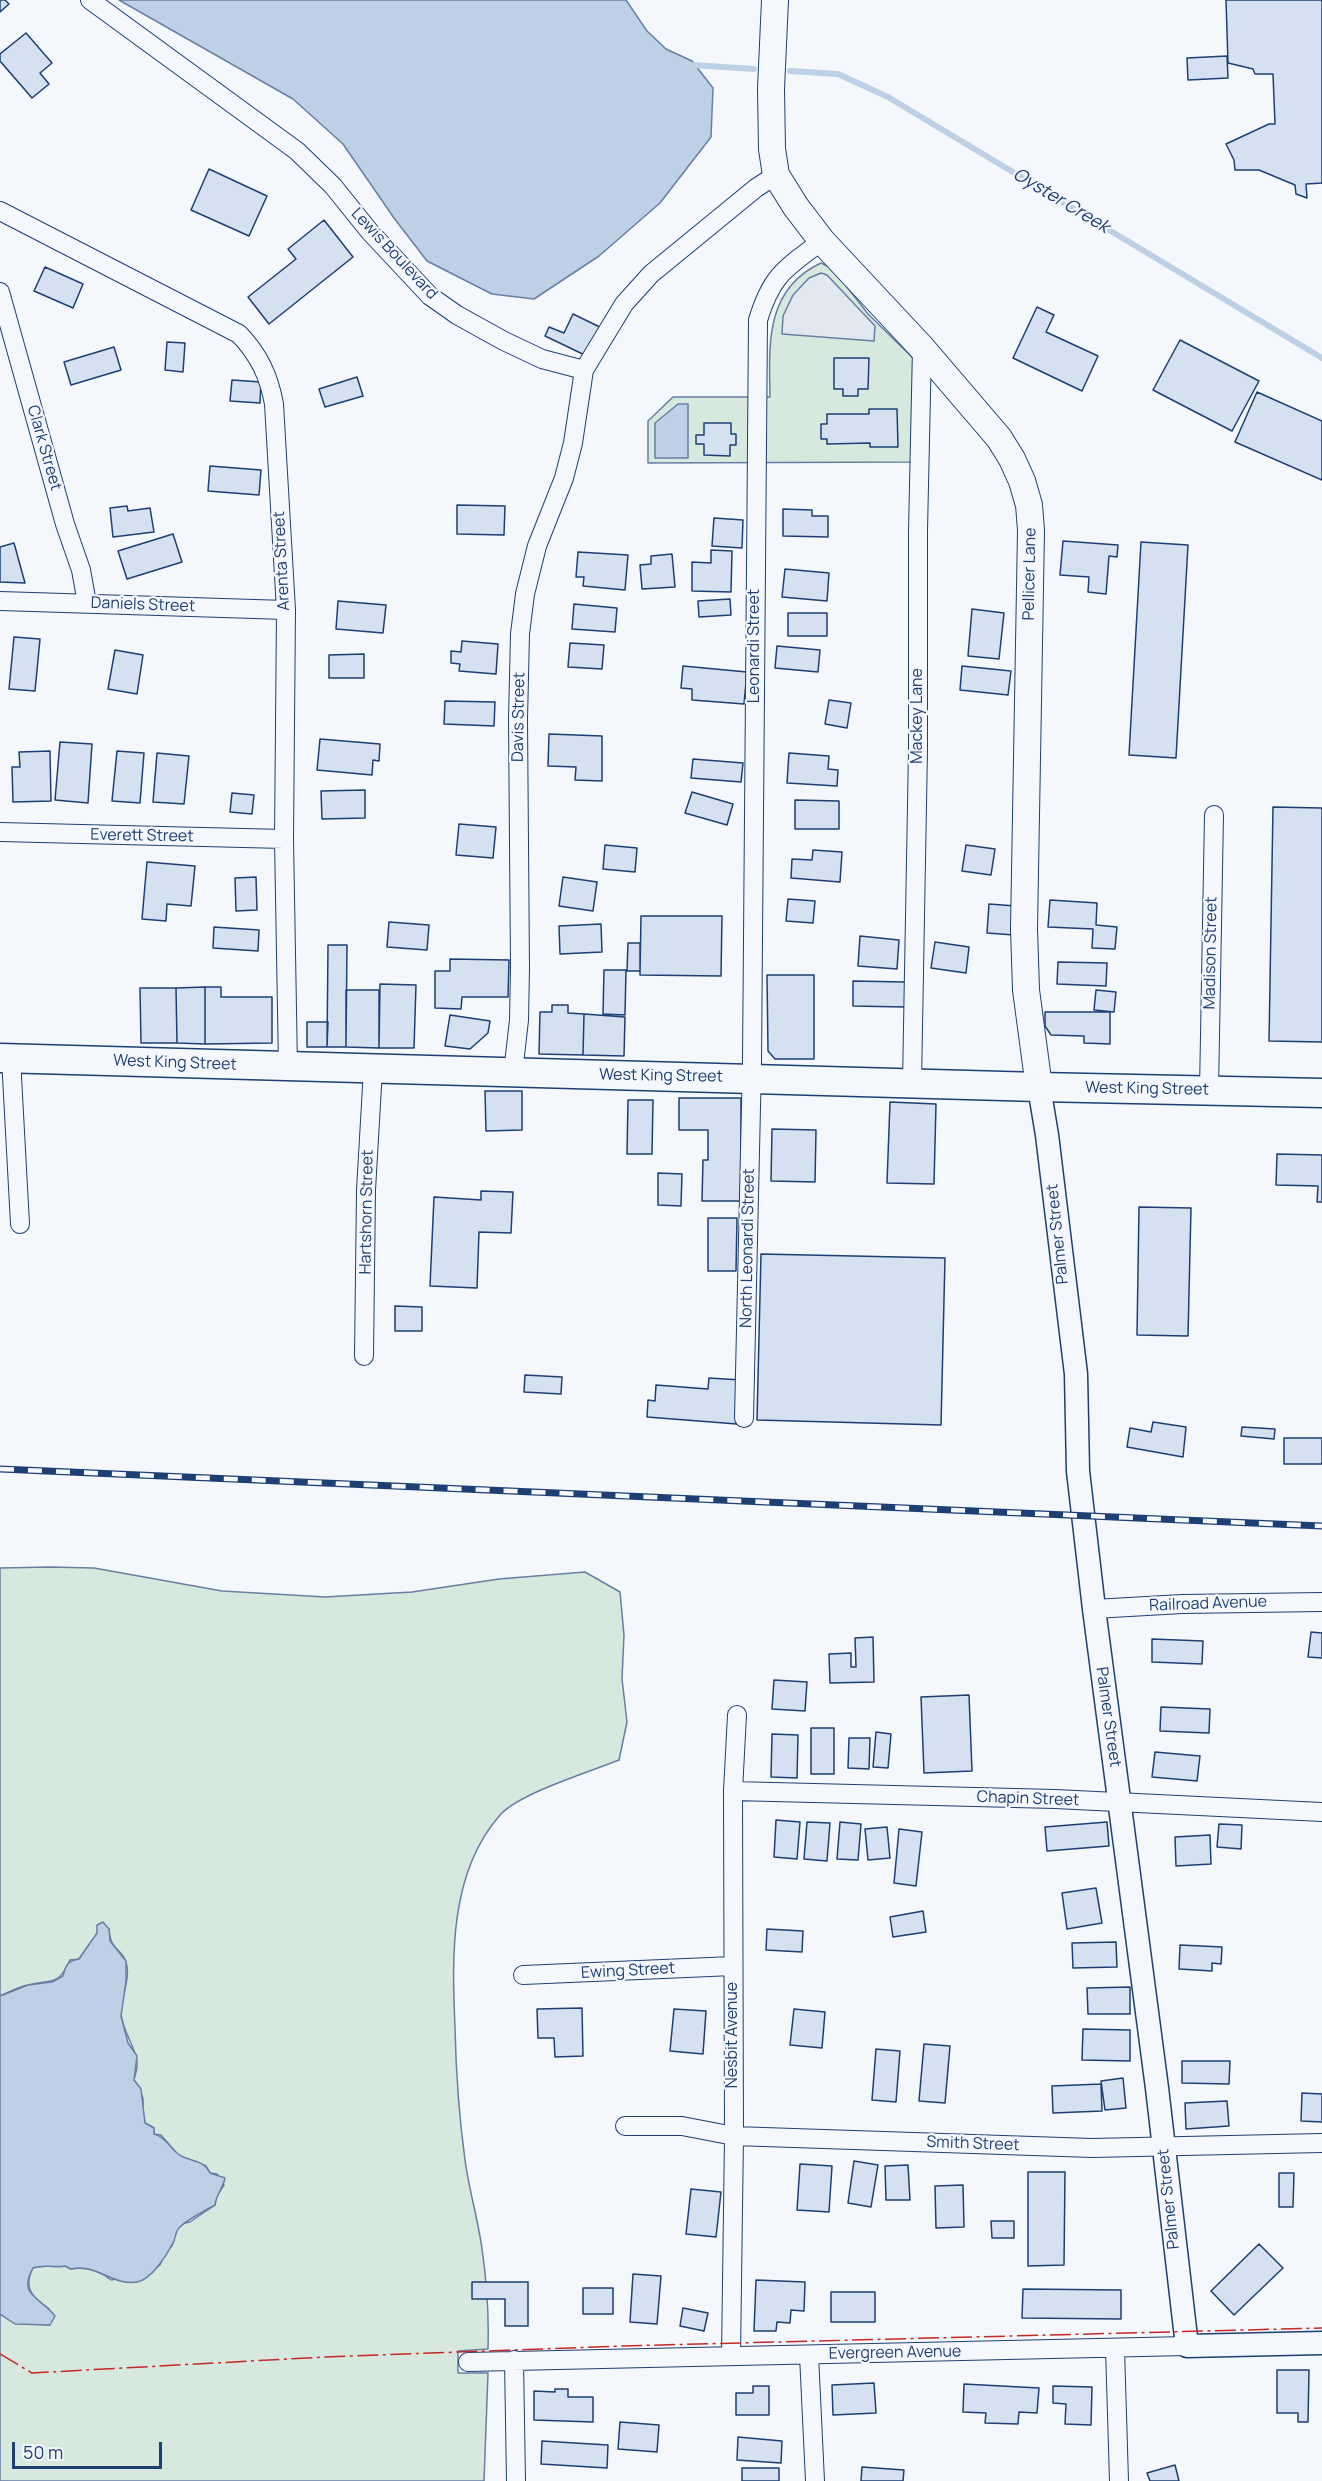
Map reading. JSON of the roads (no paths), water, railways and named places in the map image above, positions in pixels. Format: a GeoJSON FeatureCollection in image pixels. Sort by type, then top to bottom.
{"type":"FeatureCollection","features":[{"type":"Feature","properties":{"kind":"main road","name":"Pellicer Lane"},"geometry":{"type":"LineString","coordinates":[[775,0],[771,89],[772,149],[776,175],[796,207],[822,241],[922,348],[999,438],[1016,466],[1029,505],[1031,530],[1024,929],[1026,990],[1039,1087]]}},
{"type":"Feature","properties":{"kind":"main road","name":"West King Street"},"geometry":{"type":"LineString","coordinates":[[5,1058],[1322,1093]]}},
{"type":"Feature","properties":{"kind":"street","name":"Lewis Boulevard"},"geometry":{"type":"LineString","coordinates":[[90,0],[297,152],[333,186],[370,232],[430,296],[457,315],[504,341],[542,359],[584,370]]}},
{"type":"Feature","properties":{"kind":"street"},"geometry":{"type":"LineString","coordinates":[[584,370],[624,304],[651,274],[756,188],[776,175]]}},
{"type":"Feature","properties":{"kind":"street","name":"Arenta Street"},"geometry":{"type":"LineString","coordinates":[[0,211],[239,334],[253,349],[267,375],[274,404],[286,610],[284,839],[288,1066]]}},
{"type":"Feature","properties":{"kind":"street","name":"Leonardi Street"},"geometry":{"type":"LineString","coordinates":[[752,1078],[758,320],[765,296],[781,272],[822,241]]}},
{"type":"Feature","properties":{"kind":"street","name":"Clark Street"},"geometry":{"type":"LineString","coordinates":[[0,292],[65,524],[81,570],[87,603]]}},
{"type":"Feature","properties":{"kind":"street","name":"Mackey Lane"},"geometry":{"type":"LineString","coordinates":[[912,1083],[922,348]]}},
{"type":"Feature","properties":{"kind":"street","name":"Davis Street"},"geometry":{"type":"LineString","coordinates":[[513,1073],[519,1020],[520,968],[518,719],[520,634],[525,594],[537,546],[552,513],[573,443],[584,370]]}},
{"type":"Feature","properties":{"kind":"street","name":"Daniels Street"},"geometry":{"type":"LineString","coordinates":[[0,601],[286,610]]}},
{"type":"Feature","properties":{"kind":"street","name":"Madison Street"},"geometry":{"type":"LineString","coordinates":[[1209,1090],[1214,816]]}},
{"type":"Feature","properties":{"kind":"street","name":"Everett Street"},"geometry":{"type":"LineString","coordinates":[[0,832],[284,839]]}},
{"type":"Feature","properties":{"kind":"street"},"geometry":{"type":"LineString","coordinates":[[5,1058],[20,1224]]}},
{"type":"Feature","properties":{"kind":"street","name":"Hartshorn Street"},"geometry":{"type":"LineString","coordinates":[[364,1356],[366,1190],[373,1069]]}},
{"type":"Feature","properties":{"kind":"street","name":"North Leonardi Street"},"geometry":{"type":"LineString","coordinates":[[744,1418],[752,1078]]}},
{"type":"Feature","properties":{"kind":"street","name":"Palmer Street"},"geometry":{"type":"LineString","coordinates":[[1039,1087],[1076,1374],[1078,1472],[1094,1609],[1187,2346]]}},
{"type":"Feature","properties":{"kind":"street","name":"Railroad Avenue"},"geometry":{"type":"LineString","coordinates":[[1094,1609],[1182,1604],[1322,1602]]}},
{"type":"Feature","properties":{"kind":"street","name":"Nesbit Avenue"},"geometry":{"type":"LineString","coordinates":[[731,2356],[734,2136],[733,1791],[736,1715]]}},
{"type":"Feature","properties":{"kind":"street","name":"Chapin Street"},"geometry":{"type":"LineString","coordinates":[[733,1791],[1120,1802],[1322,1812]]}},
{"type":"Feature","properties":{"kind":"street","name":"Ewing Street"},"geometry":{"type":"LineString","coordinates":[[523,1975],[733,1966]]}},
{"type":"Feature","properties":{"kind":"street","name":"Smith Street"},"geometry":{"type":"LineString","coordinates":[[625,2126],[682,2126],[734,2136],[1080,2147],[1322,2143]]}},
{"type":"Feature","properties":{"kind":"street","name":"Evergreen Avenue"},"geometry":{"type":"LineString","coordinates":[[468,2362],[1322,2343]]}},
{"type":"Feature","properties":{"kind":"street"},"geometry":{"type":"LineString","coordinates":[[1115,2348],[1119,2481]]}},
{"type":"Feature","properties":{"kind":"street"},"geometry":{"type":"LineString","coordinates":[[809,2355],[815,2481]]}},
{"type":"Feature","properties":{"kind":"street"},"geometry":{"type":"LineString","coordinates":[[514,2360],[516,2481]]}},
{"type":"Feature","properties":{"kind":"water"},"geometry":{"type":"Polygon","coordinates":[[[119,0],[626,0],[647,31],[666,49],[692,61],[713,88],[711,137],[660,203],[599,256],[534,299],[492,294],[427,261],[343,144],[293,99],[119,0]]]}},
{"type":"Feature","properties":{"kind":"water"},"geometry":{"type":"Polygon","coordinates":[[[678,404],[688,404],[688,458],[655,458],[655,423],[678,404]]]}},
{"type":"Feature","properties":{"kind":"water"},"geometry":{"type":"Polygon","coordinates":[[[103,1922],[109,1929],[110,1941],[126,1961],[126,1981],[121,2016],[128,2043],[137,2056],[134,2080],[141,2089],[145,2123],[154,2128],[154,2134],[164,2139],[181,2156],[199,2162],[210,2173],[225,2178],[215,2205],[178,2229],[167,2254],[148,2277],[137,2282],[128,2282],[89,2269],[71,2269],[65,2266],[33,2268],[29,2277],[29,2290],[55,2316],[50,2325],[15,2324],[0,2314],[0,1996],[28,1985],[52,1982],[63,1976],[68,1964],[79,1959],[97,1933],[97,1925],[103,1922]]]}},
{"type":"Feature","properties":{"kind":"waterway","name":"Oyster Creek"},"geometry":{"type":"LineString","coordinates":[[693,65],[754,69]]}},
{"type":"Feature","properties":{"kind":"waterway","name":"Oyster Creek"},"geometry":{"type":"LineString","coordinates":[[790,71],[838,74],[888,97],[1322,358]]}},
{"type":"Feature","properties":{"kind":"railway"},"geometry":{"type":"LineString","coordinates":[[0,1469],[1322,1526]]}}]}
